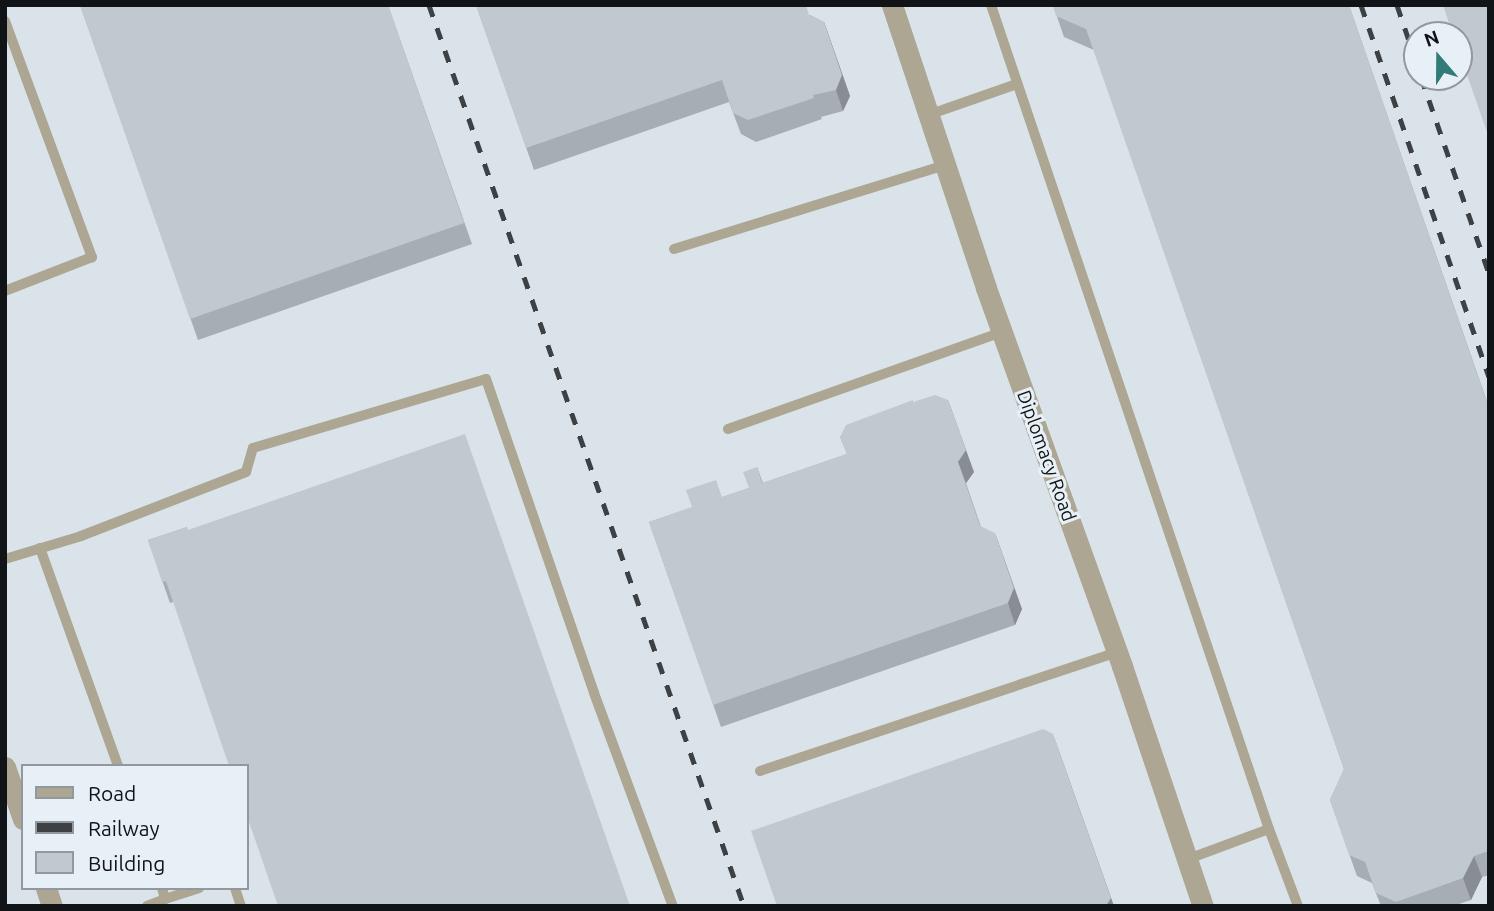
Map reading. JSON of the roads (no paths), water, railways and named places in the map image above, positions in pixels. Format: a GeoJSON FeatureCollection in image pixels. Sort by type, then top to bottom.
{"type":"FeatureCollection","features":[{"type":"Feature","properties":{"kind":"street","name":"Diplomacy Road"},"geometry":{"type":"LineString","coordinates":[[892,5],[1002,332],[1117,652],[1203,906]]}},
{"type":"Feature","properties":{"kind":"street"},"geometry":{"type":"LineString","coordinates":[[6,771],[21,813]]}},
{"type":"Feature","properties":{"kind":"lane"},"geometry":{"type":"LineString","coordinates":[[991,5],[1269,829],[1298,906]]}},
{"type":"Feature","properties":{"kind":"lane"},"geometry":{"type":"LineString","coordinates":[[5,21],[92,257],[5,290]]}},
{"type":"Feature","properties":{"kind":"lane"},"geometry":{"type":"LineString","coordinates":[[928,115],[1017,84]]}},
{"type":"Feature","properties":{"kind":"lane"},"geometry":{"type":"LineString","coordinates":[[674,249],[945,165]]}},
{"type":"Feature","properties":{"kind":"lane"},"geometry":{"type":"LineString","coordinates":[[728,429],[1002,332]]}},
{"type":"Feature","properties":{"kind":"lane"},"geometry":{"type":"LineString","coordinates":[[5,559],[246,472],[253,448],[486,379],[594,693],[673,906]]}},
{"type":"Feature","properties":{"kind":"lane"},"geometry":{"type":"LineString","coordinates":[[40,548],[117,764]]}},
{"type":"Feature","properties":{"kind":"lane"},"geometry":{"type":"LineString","coordinates":[[760,771],[1117,652]]}},
{"type":"Feature","properties":{"kind":"lane"},"geometry":{"type":"LineString","coordinates":[[1188,859],[1269,829]]}},
{"type":"Feature","properties":{"kind":"lane"},"geometry":{"type":"LineString","coordinates":[[147,906],[163,894],[187,890]]}},
{"type":"Feature","properties":{"kind":"railway"},"geometry":{"type":"LineString","coordinates":[[429,5],[744,906]]}},
{"type":"Feature","properties":{"kind":"railway"},"geometry":{"type":"LineString","coordinates":[[1361,5],[1489,377]]}},
{"type":"Feature","properties":{"kind":"railway"},"geometry":{"type":"LineString","coordinates":[[1397,5],[1403,23]]}},
{"type":"Feature","properties":{"kind":"railway"},"geometry":{"type":"LineString","coordinates":[[1426,91],[1489,273]]}}]}
